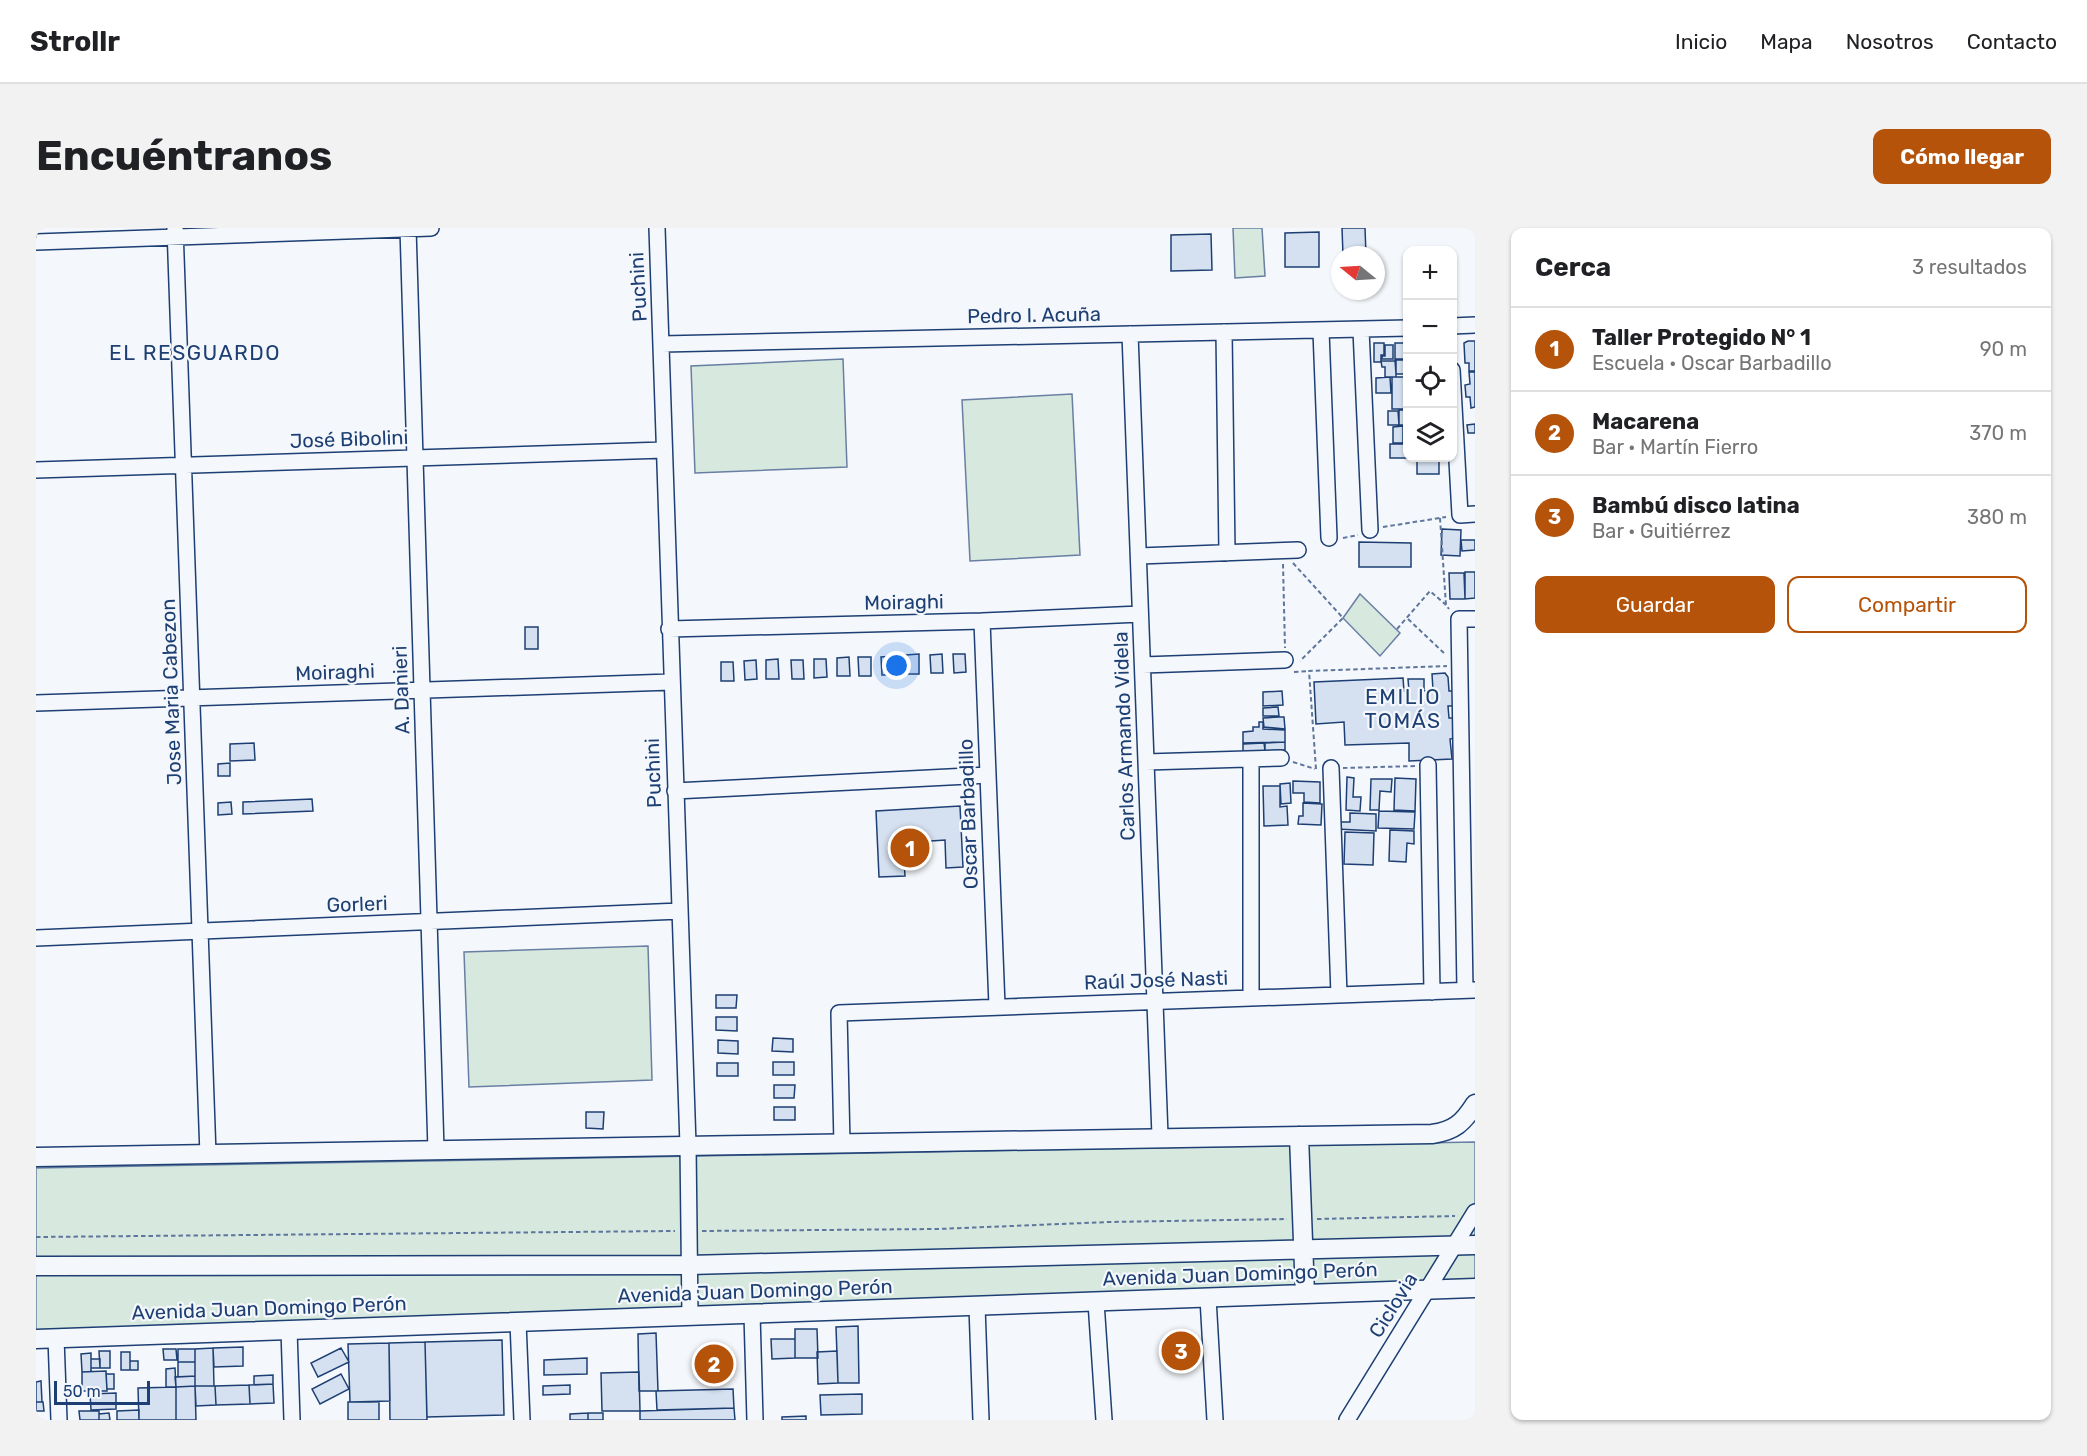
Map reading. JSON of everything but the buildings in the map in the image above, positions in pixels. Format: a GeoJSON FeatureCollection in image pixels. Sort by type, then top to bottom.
{"type":"FeatureCollection","features":[{"type":"Feature","properties":{"kind":"main road"},"geometry":{"type":"LineString","coordinates":[[36,1157],[842,1144],[1160,1136],[1432,1134],[1451,1131],[1470,1122],[1475,1104]]}},
{"type":"Feature","properties":{"kind":"main road"},"geometry":{"type":"LineString","coordinates":[[1299,1136],[1305,1294]]}},
{"type":"Feature","properties":{"kind":"main road","name":"Avenida Juan Domingo Perón"},"geometry":{"type":"LineString","coordinates":[[36,1266],[689,1265],[1469,1245]]}},
{"type":"Feature","properties":{"kind":"main road","name":"Avenida Juan Domingo Perón"},"geometry":{"type":"LineString","coordinates":[[36,1339],[1475,1288]]}},
{"type":"Feature","properties":{"kind":"street","name":"A. Danieri"},"geometry":{"type":"LineString","coordinates":[[408,228],[436,1150]]}},
{"type":"Feature","properties":{"kind":"street"},"geometry":{"type":"LineString","coordinates":[[36,242],[175,231],[431,228]]}},
{"type":"Feature","properties":{"kind":"street","name":"Puchini"},"geometry":{"type":"LineString","coordinates":[[657,228],[688,1145],[690,1316]]}},
{"type":"Feature","properties":{"kind":"street","name":"Jose Maria Cabezon"},"geometry":{"type":"LineString","coordinates":[[175,231],[208,1155]]}},
{"type":"Feature","properties":{"kind":"street"},"geometry":{"type":"LineString","coordinates":[[1457,326],[1475,325]]}},
{"type":"Feature","properties":{"kind":"street","name":"Pedro I. Acuña"},"geometry":{"type":"LineString","coordinates":[[662,344],[1403,328]]}},
{"type":"Feature","properties":{"kind":"street"},"geometry":{"type":"LineString","coordinates":[[1361,330],[1370,530]]}},
{"type":"Feature","properties":{"kind":"street"},"geometry":{"type":"LineString","coordinates":[[1321,331],[1329,538]]}},
{"type":"Feature","properties":{"kind":"street"},"geometry":{"type":"LineString","coordinates":[[1224,332],[1227,553]]}},
{"type":"Feature","properties":{"kind":"street","name":"Carlos Armando Videla"},"geometry":{"type":"LineString","coordinates":[[1130,334],[1160,1136]]}},
{"type":"Feature","properties":{"kind":"street"},"geometry":{"type":"LineString","coordinates":[[1456,408],[1467,515]]}},
{"type":"Feature","properties":{"kind":"street","name":"José Bibolini"},"geometry":{"type":"LineString","coordinates":[[36,470],[664,450]]}},
{"type":"Feature","properties":{"kind":"street"},"geometry":{"type":"LineString","coordinates":[[1139,556],[1291,551]]}},
{"type":"Feature","properties":{"kind":"street","name":"Moiraghi"},"geometry":{"type":"LineString","coordinates":[[669,629],[982,621],[1140,614]]}},
{"type":"Feature","properties":{"kind":"street"},"geometry":{"type":"LineString","coordinates":[[1470,990],[1468,717],[1459,666],[1459,619],[1475,619]]}},
{"type":"Feature","properties":{"kind":"street","name":"Oscar Barbadillo"},"geometry":{"type":"LineString","coordinates":[[982,621],[997,1006]]}},
{"type":"Feature","properties":{"kind":"street"},"geometry":{"type":"LineString","coordinates":[[1143,665],[1285,660]]}},
{"type":"Feature","properties":{"kind":"street","name":"Moiraghi"},"geometry":{"type":"LineString","coordinates":[[36,703],[671,682]]}},
{"type":"Feature","properties":{"kind":"street"},"geometry":{"type":"LineString","coordinates":[[1146,762],[1281,758]]}},
{"type":"Feature","properties":{"kind":"street"},"geometry":{"type":"LineString","coordinates":[[1251,759],[1251,998]]}},
{"type":"Feature","properties":{"kind":"street"},"geometry":{"type":"LineString","coordinates":[[1428,765],[1432,992]]}},
{"type":"Feature","properties":{"kind":"street"},"geometry":{"type":"LineString","coordinates":[[1323,768],[1339,995]]}},
{"type":"Feature","properties":{"kind":"street"},"geometry":{"type":"LineString","coordinates":[[675,791],[988,775]]}},
{"type":"Feature","properties":{"kind":"street","name":"Gorleri"},"geometry":{"type":"LineString","coordinates":[[36,938],[680,911]]}},
{"type":"Feature","properties":{"kind":"street","name":"Raúl José Nasti"},"geometry":{"type":"LineString","coordinates":[[842,1144],[839,1013],[1470,990]]}},
{"type":"Feature","properties":{"kind":"street","name":"Ciclovia"},"geometry":{"type":"LineString","coordinates":[[1347,1420],[1427,1290],[1469,1245],[1474,1214]]}},
{"type":"Feature","properties":{"kind":"street"},"geometry":{"type":"LineString","coordinates":[[1208,1298],[1215,1420]]}},
{"type":"Feature","properties":{"kind":"street"},"geometry":{"type":"LineString","coordinates":[[1096,1302],[1104,1420]]}},
{"type":"Feature","properties":{"kind":"street"},"geometry":{"type":"LineString","coordinates":[[977,1306],[981,1420]]}},
{"type":"Feature","properties":{"kind":"street"},"geometry":{"type":"LineString","coordinates":[[752,1314],[755,1420]]}},
{"type":"Feature","properties":{"kind":"street"},"geometry":{"type":"LineString","coordinates":[[518,1322],[522,1420]]}},
{"type":"Feature","properties":{"kind":"street"},"geometry":{"type":"LineString","coordinates":[[289,1330],[292,1420]]}},
{"type":"Feature","properties":{"kind":"street"},"geometry":{"type":"LineString","coordinates":[[56,1338],[59,1420]]}},
{"type":"Feature","properties":{"kind":"path"},"geometry":{"type":"LineString","coordinates":[[1329,538],[1349,538],[1370,530],[1467,515]]}},
{"type":"Feature","properties":{"kind":"path"},"geometry":{"type":"LineString","coordinates":[[1440,518],[1446,605]]}},
{"type":"Feature","properties":{"kind":"path"},"geometry":{"type":"LineString","coordinates":[[1285,660],[1291,551]]}},
{"type":"Feature","properties":{"kind":"path"},"geometry":{"type":"LineString","coordinates":[[1291,551],[1343,618],[1289,672],[1459,666]]}},
{"type":"Feature","properties":{"kind":"path"},"geometry":{"type":"LineString","coordinates":[[1397,629],[1430,591],[1459,619]]}},
{"type":"Feature","properties":{"kind":"path"},"geometry":{"type":"LineString","coordinates":[[1407,619],[1459,666]]}},
{"type":"Feature","properties":{"kind":"path"},"geometry":{"type":"LineString","coordinates":[[1309,671],[1323,768]]}},
{"type":"Feature","properties":{"kind":"path"},"geometry":{"type":"LineString","coordinates":[[1281,758],[1323,768],[1428,765]]}},
{"type":"Feature","properties":{"kind":"path"},"geometry":{"type":"LineString","coordinates":[[36,1237],[938,1229],[1109,1222],[1474,1214]]}},
{"type":"Feature","properties":{"kind":"shaded area"},"geometry":{"type":"Polygon","coordinates":[[[1233,228],[1262,228],[1265,276],[1235,278],[1233,228]]]}},
{"type":"Feature","properties":{"kind":"shaded area"},"geometry":{"type":"Polygon","coordinates":[[[843,359],[847,467],[695,473],[691,366],[843,359]]]}},
{"type":"Feature","properties":{"kind":"shaded area"},"geometry":{"type":"Polygon","coordinates":[[[1072,394],[1080,555],[970,561],[962,400],[1072,394]]]}},
{"type":"Feature","properties":{"kind":"shaded area"},"geometry":{"type":"Polygon","coordinates":[[[1360,594],[1400,633],[1380,656],[1343,618],[1360,594]]]}},
{"type":"Feature","properties":{"kind":"shaded area"},"geometry":{"type":"Polygon","coordinates":[[[648,946],[652,1080],[469,1087],[464,952],[648,946]]]}},
{"type":"Feature","properties":{"kind":"shaded area"},"geometry":{"type":"Polygon","coordinates":[[[1475,1142],[1475,1279],[36,1330],[36,1168],[1475,1142]]]}},
{"type":"Feature","properties":{"kind":"place","name":"Taller Protegido N° 1"},"geometry":{"type":"Point","coordinates":[910,848]}},
{"type":"Feature","properties":{"kind":"place","name":"Bambú disco latina"},"geometry":{"type":"Point","coordinates":[1181,1351]}},
{"type":"Feature","properties":{"kind":"place","name":"Macarena"},"geometry":{"type":"Point","coordinates":[714,1364]}},
{"type":"Feature","properties":{"kind":"district","name":"EL RESGUARDO"},"geometry":{"type":"Point","coordinates":[195,353]}},
{"type":"Feature","properties":{"kind":"district","name":"EMILIO TOMÁS"},"geometry":{"type":"Point","coordinates":[1403,709]}}]}
